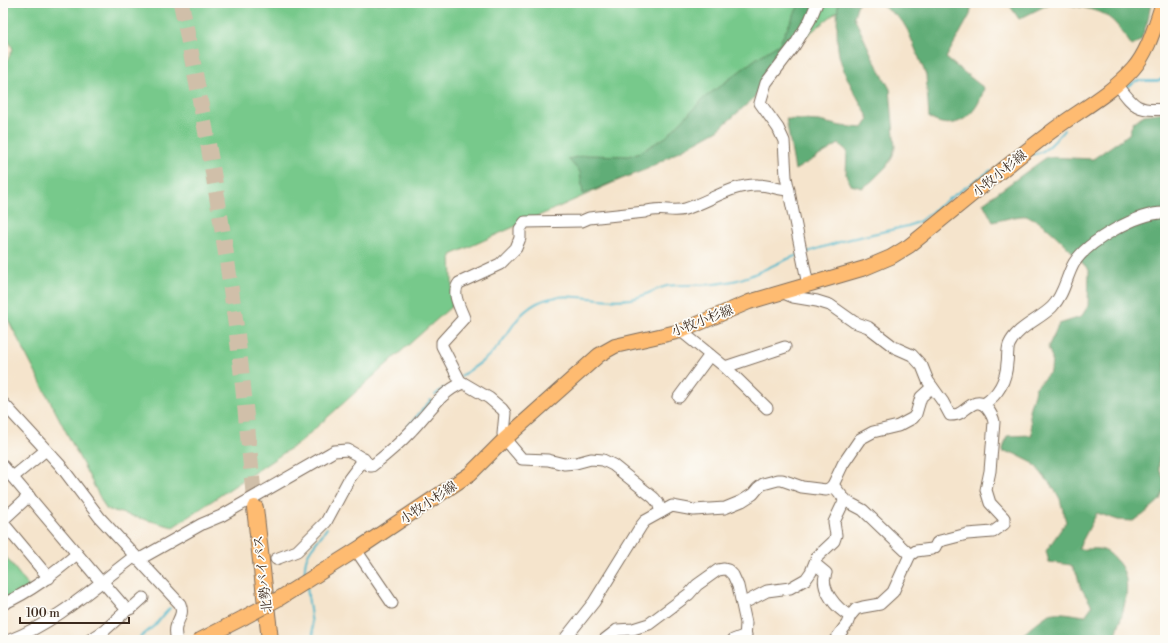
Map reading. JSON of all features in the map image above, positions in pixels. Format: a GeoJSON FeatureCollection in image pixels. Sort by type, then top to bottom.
{"type":"FeatureCollection","features":[{"type":"Feature","properties":{"kind":"highway","name":"北勢バイパス"},"geometry":{"type":"LineString","coordinates":[[255,508],[270,640]]}},
{"type":"Feature","properties":{"kind":"main road","name":"小牧小杉線"},"geometry":{"type":"LineString","coordinates":[[200,640],[280,598],[356,550],[470,474],[505,439],[599,355],[615,346],[681,331],[749,302],[864,268],[891,257],[909,246],[1050,132],[1120,88],[1143,55],[1152,35],[1162,3]]}},
{"type":"Feature","properties":{"kind":"street"},"geometry":{"type":"LineString","coordinates":[[808,285],[786,177],[784,141],[778,128],[765,112],[760,103],[766,83],[795,45],[810,20],[817,3]]}},
{"type":"Feature","properties":{"kind":"street"},"geometry":{"type":"LineString","coordinates":[[1120,88],[1138,107],[1147,110],[1165,109]]}},
{"type":"Feature","properties":{"kind":"street"},"geometry":{"type":"LineString","coordinates":[[661,512],[654,498],[609,463],[598,459],[564,464],[548,460],[522,459],[505,439],[503,434],[504,413],[502,409],[489,398],[460,379],[442,346],[442,342],[464,318],[456,294],[456,288],[459,283],[500,264],[516,248],[520,238],[520,229],[525,222],[582,221],[589,218],[645,212],[652,209],[683,210],[717,195],[748,185],[772,186],[789,190]]}},
{"type":"Feature","properties":{"kind":"street"},"geometry":{"type":"LineString","coordinates":[[984,404],[1000,390],[1003,384],[1010,344],[1026,327],[1048,311],[1057,302],[1079,256],[1097,240],[1110,232],[1151,214],[1165,213]]}},
{"type":"Feature","properties":{"kind":"street"},"geometry":{"type":"LineString","coordinates":[[781,292],[793,297],[816,300],[830,305],[854,322],[868,327],[894,347],[912,355],[922,366],[932,387],[939,395],[950,415],[959,414],[970,405],[979,403],[984,404],[992,415],[994,425],[990,471],[986,490],[990,503],[1004,518],[1004,524],[993,532],[955,536],[940,541],[932,549],[916,551],[910,555],[894,590],[889,596],[880,604],[859,608],[853,612],[847,624],[835,640]]}},
{"type":"Feature","properties":{"kind":"street"},"geometry":{"type":"LineString","coordinates":[[681,331],[725,367],[767,408]]}},
{"type":"Feature","properties":{"kind":"street"},"geometry":{"type":"LineString","coordinates":[[725,367],[785,347]]}},
{"type":"Feature","properties":{"kind":"street"},"geometry":{"type":"LineString","coordinates":[[679,397],[710,355]]}},
{"type":"Feature","properties":{"kind":"street"},"geometry":{"type":"LineString","coordinates":[[10,640],[30,636],[101,581],[136,558],[202,524],[221,516],[334,451],[348,450],[372,466],[394,448],[460,379]]}},
{"type":"Feature","properties":{"kind":"street"},"geometry":{"type":"LineString","coordinates":[[564,640],[594,602],[635,533],[645,521],[672,506],[694,510],[725,508],[742,501],[753,494],[763,484],[778,480],[810,489],[826,490],[833,485],[842,464],[860,439],[873,432],[898,426],[913,418],[916,414],[921,397],[932,387]]}},
{"type":"Feature","properties":{"kind":"street"},"geometry":{"type":"LineString","coordinates":[[3,403],[60,466],[100,518],[178,601],[182,613],[175,626],[177,640]]}},
{"type":"Feature","properties":{"kind":"street"},"geometry":{"type":"LineString","coordinates":[[13,478],[46,450]]}},
{"type":"Feature","properties":{"kind":"street"},"geometry":{"type":"LineString","coordinates":[[276,559],[297,551],[326,522],[351,475],[367,462]]}},
{"type":"Feature","properties":{"kind":"street"},"geometry":{"type":"LineString","coordinates":[[3,466],[126,610]]}},
{"type":"Feature","properties":{"kind":"street"},"geometry":{"type":"LineString","coordinates":[[833,485],[845,499],[863,510],[910,555]]}},
{"type":"Feature","properties":{"kind":"street"},"geometry":{"type":"LineString","coordinates":[[3,520],[29,496]]}},
{"type":"Feature","properties":{"kind":"street"},"geometry":{"type":"LineString","coordinates":[[742,604],[767,591],[790,588],[808,576],[820,553],[834,541],[836,535],[834,522],[845,499]]}},
{"type":"Feature","properties":{"kind":"street"},"geometry":{"type":"LineString","coordinates":[[3,523],[49,578]]}},
{"type":"Feature","properties":{"kind":"street"},"geometry":{"type":"LineString","coordinates":[[356,550],[392,603]]}},
{"type":"Feature","properties":{"kind":"street"},"geometry":{"type":"LineString","coordinates":[[3,604],[32,590],[49,578],[77,554]]}},
{"type":"Feature","properties":{"kind":"street"},"geometry":{"type":"LineString","coordinates":[[815,564],[826,573],[824,582],[826,591],[844,613],[850,616]]}},
{"type":"Feature","properties":{"kind":"street"},"geometry":{"type":"LineString","coordinates":[[604,640],[617,630],[633,629],[649,624],[718,570],[728,570],[733,575],[742,604],[746,623],[746,638],[733,640]]}},
{"type":"Feature","properties":{"kind":"street"},"geometry":{"type":"LineString","coordinates":[[90,640],[104,631],[126,610],[132,608],[143,598]]}},
{"type":"Feature","properties":{"kind":"green space"},"geometry":{"type":"Polygon","coordinates":[[[3,3],[848,3],[628,176],[451,255],[453,305],[300,442],[173,527],[106,509],[3,310],[3,69],[13,49],[3,30],[3,3]]]}},
{"type":"Feature","properties":{"kind":"green space"},"geometry":{"type":"Polygon","coordinates":[[[800,3],[819,3],[753,99],[718,130],[647,169],[583,194],[580,172],[568,159],[586,155],[629,156],[640,152],[666,137],[704,98],[757,58],[779,44],[800,3]]]}},
{"type":"Feature","properties":{"kind":"green space"},"geometry":{"type":"Polygon","coordinates":[[[838,3],[859,3],[854,17],[874,60],[890,89],[895,147],[892,158],[886,167],[871,182],[862,188],[851,185],[846,175],[847,151],[839,144],[795,170],[786,119],[819,121],[841,126],[863,128],[869,119],[849,82],[840,59],[837,40],[838,3]]]}},
{"type":"Feature","properties":{"kind":"green space"},"geometry":{"type":"Polygon","coordinates":[[[878,3],[972,3],[970,15],[946,58],[984,88],[977,106],[964,119],[948,124],[929,118],[926,75],[908,31],[902,21],[878,3]]]}},
{"type":"Feature","properties":{"kind":"green space"},"geometry":{"type":"Polygon","coordinates":[[[1008,3],[1051,3],[1019,19],[1008,3]]]}},
{"type":"Feature","properties":{"kind":"green space"},"geometry":{"type":"Polygon","coordinates":[[[1061,3],[1151,3],[1148,20],[1141,40],[1132,46],[1118,27],[1108,17],[1091,10],[1061,3]]]}},
{"type":"Feature","properties":{"kind":"green space"},"geometry":{"type":"Polygon","coordinates":[[[1165,112],[1165,447],[1162,447],[1159,457],[1159,469],[1164,479],[1164,490],[1160,500],[1143,515],[1133,521],[1118,520],[1097,513],[1078,549],[1104,550],[1112,555],[1122,567],[1127,586],[1124,606],[1116,636],[1111,640],[1015,640],[1050,614],[1062,613],[1085,616],[1092,606],[1080,586],[1077,574],[1071,565],[1049,562],[1046,551],[1066,522],[1060,499],[1055,490],[1033,463],[1013,453],[1002,452],[1007,436],[1032,435],[1029,410],[1036,387],[1051,371],[1052,358],[1048,347],[1059,324],[1081,317],[1088,306],[1089,270],[1059,239],[1033,218],[1023,216],[993,222],[983,203],[1047,157],[1093,159],[1129,134],[1133,122],[1144,115],[1165,112]]]}},
{"type":"Feature","properties":{"kind":"green space"},"geometry":{"type":"Polygon","coordinates":[[[3,553],[30,588],[3,601],[3,553]]]}},
{"type":"Feature","properties":{"kind":"waterway"},"geometry":{"type":"LineString","coordinates":[[1125,88],[1136,81],[1158,81],[1165,77]]}},
{"type":"Feature","properties":{"kind":"waterway"},"geometry":{"type":"LineString","coordinates":[[1032,154],[1041,152],[1054,142],[1064,130]]}},
{"type":"Feature","properties":{"kind":"waterway"},"geometry":{"type":"LineString","coordinates":[[804,253],[846,240],[908,226],[920,221],[947,200],[991,170]]}},
{"type":"Feature","properties":{"kind":"waterway"},"geometry":{"type":"LineString","coordinates":[[461,376],[492,353],[520,316],[530,307],[548,299],[571,296],[607,300],[630,299],[640,297],[667,286],[723,283],[755,274],[798,255]]}},
{"type":"Feature","properties":{"kind":"waterway"},"geometry":{"type":"LineString","coordinates":[[435,395],[444,388]]}},
{"type":"Feature","properties":{"kind":"waterway"},"geometry":{"type":"LineString","coordinates":[[405,430],[431,400]]}},
{"type":"Feature","properties":{"kind":"waterway"},"geometry":{"type":"LineString","coordinates":[[305,575],[306,560],[308,555],[327,528]]}},
{"type":"Feature","properties":{"kind":"waterway"},"geometry":{"type":"LineString","coordinates":[[307,587],[314,640]]}},
{"type":"Feature","properties":{"kind":"waterway"},"geometry":{"type":"LineString","coordinates":[[137,640],[154,626],[170,608]]}},
{"type":"Feature","properties":{"kind":"tunnel"},"geometry":{"type":"LineString","coordinates":[[181,3],[196,76],[227,260],[242,376],[255,508]]}}]}
